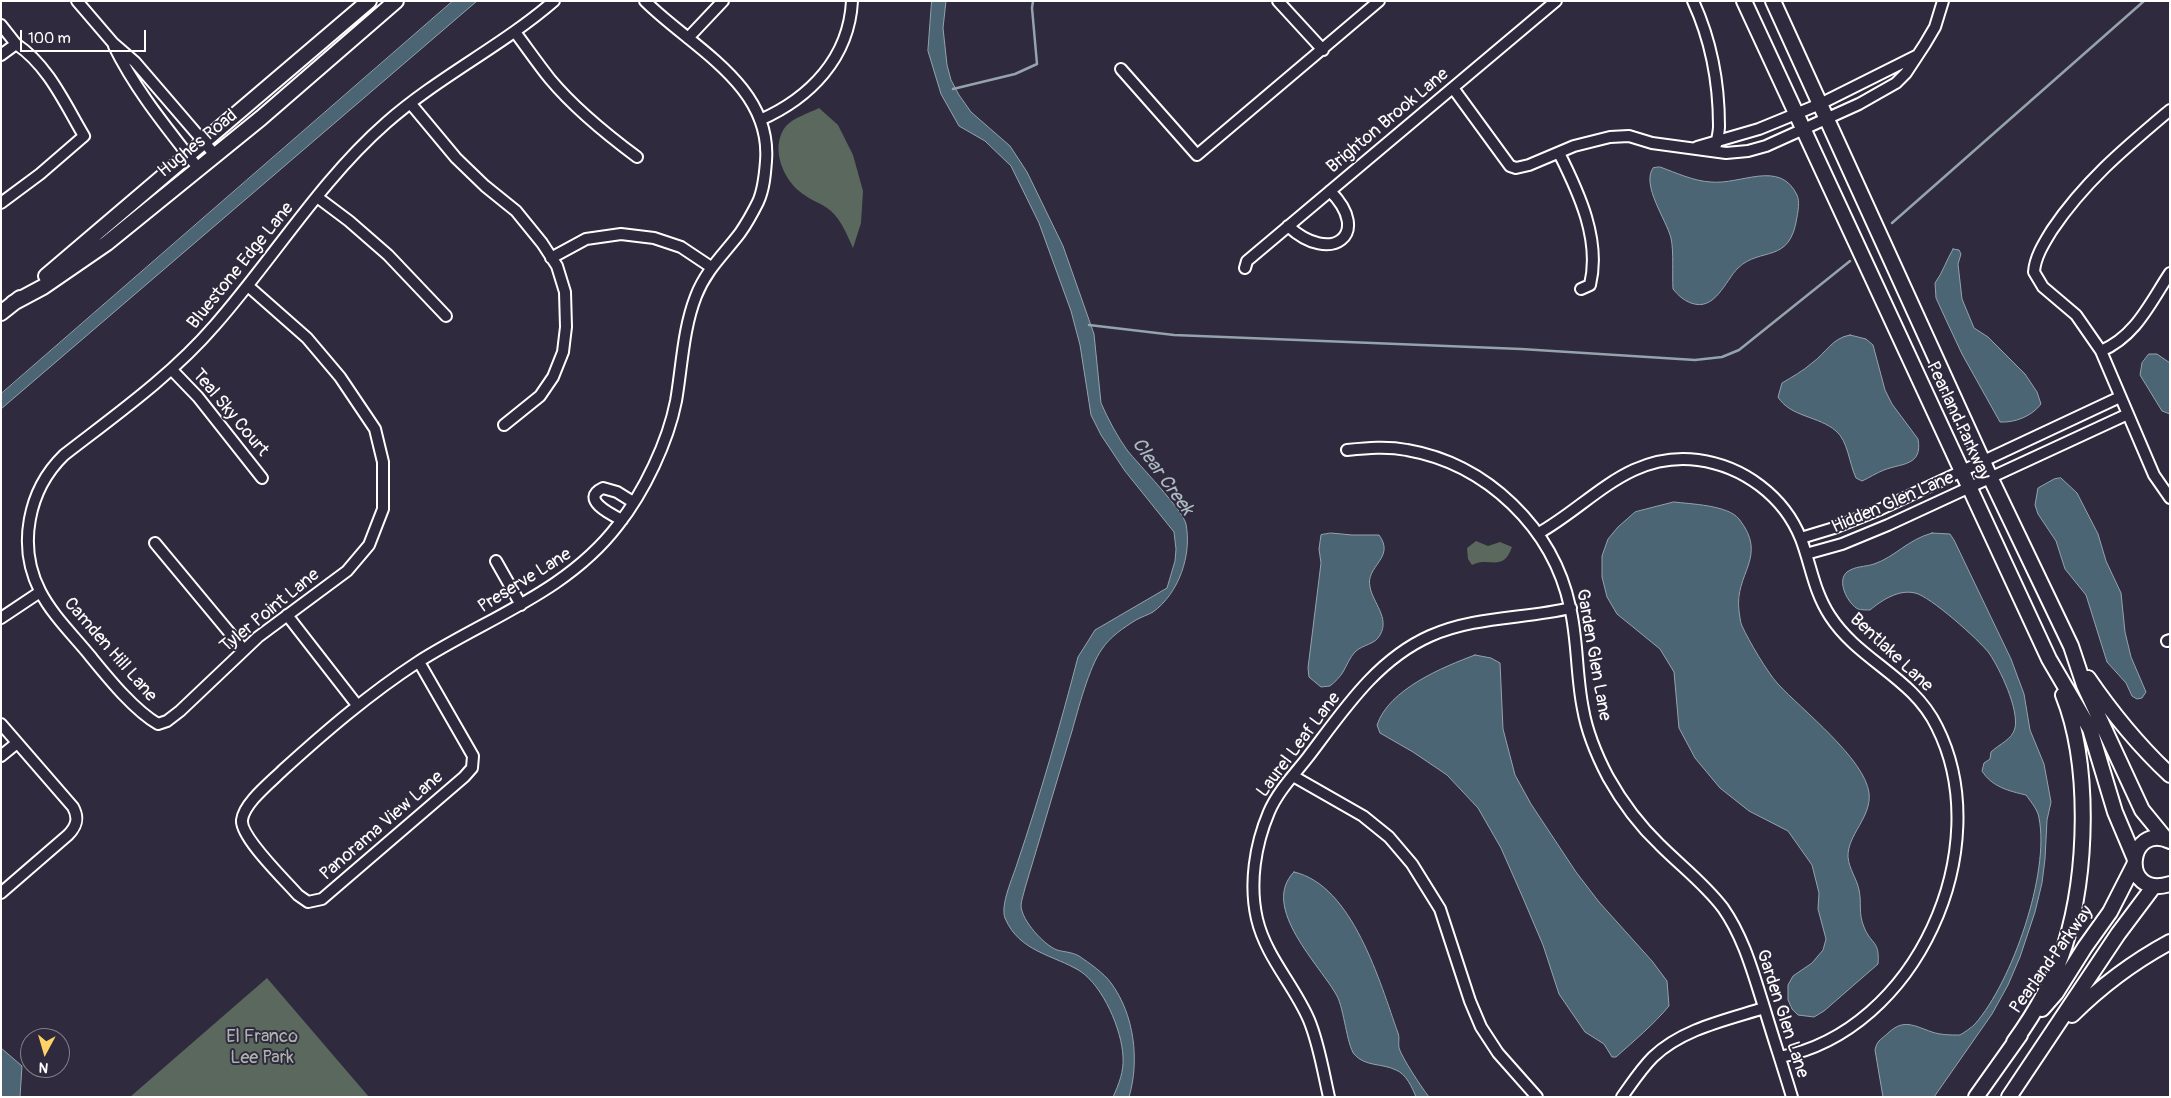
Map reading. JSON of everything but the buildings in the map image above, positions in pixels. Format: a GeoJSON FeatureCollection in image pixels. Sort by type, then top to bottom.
{"type":"FeatureCollection","features":[{"type":"Feature","properties":{"kind":"main road","name":"Hughes Road"},"geometry":{"type":"LineString","coordinates":[[1,313],[370,1]]}},
{"type":"Feature","properties":{"kind":"main road","name":"Hughes Road"},"geometry":{"type":"LineString","coordinates":[[13,303],[43,287],[107,243],[261,118],[396,1]]}},
{"type":"Feature","properties":{"kind":"main road","name":"Pearland Parkway"},"geometry":{"type":"LineString","coordinates":[[1744,1],[2049,660],[2090,729],[2116,812],[2134,861],[2110,912],[2056,993],[2014,1042],[1976,1097]]}},
{"type":"Feature","properties":{"kind":"main road","name":"Pearland Parkway"},"geometry":{"type":"LineString","coordinates":[[1773,1],[1990,477],[2071,646],[2084,685],[2142,810],[2167,840]]}},
{"type":"Feature","properties":{"kind":"main road"},"geometry":{"type":"LineString","coordinates":[[2071,646],[2084,672],[2105,704],[2132,736],[2170,775]]}},
{"type":"Feature","properties":{"kind":"main road"},"geometry":{"type":"LineString","coordinates":[[2014,1042],[2050,982],[2065,946],[2074,908],[2081,861],[2083,821],[2079,761],[2068,706],[2049,660]]}},
{"type":"Feature","properties":{"kind":"main road"},"geometry":{"type":"LineString","coordinates":[[2167,840],[2149,839],[2137,849],[2134,861],[2140,879],[2154,886],[2170,884]]}},
{"type":"Feature","properties":{"kind":"main road"},"geometry":{"type":"LineString","coordinates":[[2009,1097],[2118,934],[2154,886]]}},
{"type":"Feature","properties":{"kind":"main road"},"geometry":{"type":"LineString","coordinates":[[2043,1048],[2093,994],[2119,973],[2170,942]]}},
{"type":"Feature","properties":{"kind":"street"},"geometry":{"type":"LineString","coordinates":[[76,1],[112,43],[135,62],[215,155]]}},
{"type":"Feature","properties":{"kind":"street","name":"Bluestone Edge Lane"},"geometry":{"type":"LineString","coordinates":[[40,592],[31,568],[28,539],[32,507],[47,476],[64,455],[172,370],[202,340],[248,286],[350,158],[380,128],[515,32],[554,1]]}},
{"type":"Feature","properties":{"kind":"street","name":"Preserve Lane"},"geometry":{"type":"LineString","coordinates":[[308,902],[298,895],[244,835],[242,821],[248,806],[271,781],[357,704],[419,662],[556,584],[585,562],[622,520],[653,469],[671,423],[689,314],[698,291],[711,267],[742,230],[760,197],[765,176],[767,149],[760,120],[744,89],[726,70],[645,1]]}},
{"type":"Feature","properties":{"kind":"street"},"geometry":{"type":"LineString","coordinates":[[688,38],[723,1]]}},
{"type":"Feature","properties":{"kind":"street"},"geometry":{"type":"LineString","coordinates":[[760,120],[796,101],[824,75],[845,38],[851,18],[852,1]]}},
{"type":"Feature","properties":{"kind":"street"},"geometry":{"type":"LineString","coordinates":[[1278,1],[1323,50]]}},
{"type":"Feature","properties":{"kind":"street"},"geometry":{"type":"LineString","coordinates":[[1120,69],[1197,155],[1379,1]]}},
{"type":"Feature","properties":{"kind":"street","name":"Brighton Brook Lane"},"geometry":{"type":"LineString","coordinates":[[1245,268],[1247,261],[1556,1]]}},
{"type":"Feature","properties":{"kind":"street"},"geometry":{"type":"LineString","coordinates":[[1693,1],[1703,24],[1714,65],[1718,111],[1716,146]]}},
{"type":"Feature","properties":{"kind":"street"},"geometry":{"type":"LineString","coordinates":[[1453,88],[1510,166],[1516,168],[1574,146],[1610,136],[1629,136],[1652,143],[1693,148],[1716,146],[1748,151],[1766,146],[1827,118],[1896,83],[1906,73],[1935,27],[1943,1]]}},
{"type":"Feature","properties":{"kind":"street"},"geometry":{"type":"LineString","coordinates":[[1,24],[16,44],[29,52],[44,71],[84,136],[40,174],[1,203]]}},
{"type":"Feature","properties":{"kind":"street"},"geometry":{"type":"LineString","coordinates":[[515,32],[551,80],[573,104],[606,135],[638,157]]}},
{"type":"Feature","properties":{"kind":"street"},"geometry":{"type":"LineString","coordinates":[[112,43],[124,68],[146,100],[198,168]]}},
{"type":"Feature","properties":{"kind":"street"},"geometry":{"type":"LineString","coordinates":[[1,55],[16,44]]}},
{"type":"Feature","properties":{"kind":"street"},"geometry":{"type":"LineString","coordinates":[[1716,146],[1820,104],[1917,56]]}},
{"type":"Feature","properties":{"kind":"street"},"geometry":{"type":"LineString","coordinates":[[412,104],[456,158],[485,186],[516,211],[542,243],[557,266],[565,292],[566,327],[563,352],[553,377],[540,396],[504,425]]}},
{"type":"Feature","properties":{"kind":"street"},"geometry":{"type":"LineString","coordinates":[[2170,110],[2104,166],[2084,186],[2049,236],[2034,265],[2036,279],[2076,315],[2101,350],[2154,475],[2170,498]]}},
{"type":"Feature","properties":{"kind":"street"},"geometry":{"type":"LineString","coordinates":[[1559,153],[1577,192],[1591,240],[1593,274],[1590,285],[1582,289]]}},
{"type":"Feature","properties":{"kind":"street"},"geometry":{"type":"LineString","coordinates":[[1288,226],[1299,236],[1316,244],[1334,245],[1343,239],[1348,231],[1348,219],[1337,198],[1330,191]]}},
{"type":"Feature","properties":{"kind":"street"},"geometry":{"type":"LineString","coordinates":[[317,198],[349,221],[388,255],[446,316]]}},
{"type":"Feature","properties":{"kind":"street"},"geometry":{"type":"LineString","coordinates":[[552,258],[586,240],[622,234],[654,238],[681,247],[711,267]]}},
{"type":"Feature","properties":{"kind":"street"},"geometry":{"type":"LineString","coordinates":[[2101,350],[2114,345],[2134,328],[2170,273]]}},
{"type":"Feature","properties":{"kind":"street","name":"Tyler Point Lane"},"geometry":{"type":"LineString","coordinates":[[158,724],[180,711],[244,650],[287,615],[347,571],[369,545],[383,509],[383,462],[375,429],[340,378],[307,338],[248,286]]}},
{"type":"Feature","properties":{"kind":"street","name":"Teal Sky Court"},"geometry":{"type":"LineString","coordinates":[[172,370],[198,398],[262,478]]}},
{"type":"Feature","properties":{"kind":"street","name":"Hidden Glen Lane"},"geometry":{"type":"LineString","coordinates":[[1801,538],[1856,520],[2120,397]]}},
{"type":"Feature","properties":{"kind":"street","name":"Hidden Glen Lane"},"geometry":{"type":"LineString","coordinates":[[1806,554],[1864,535],[2128,414]]}},
{"type":"Feature","properties":{"kind":"street","name":"Garden Glen Lane"},"geometry":{"type":"LineString","coordinates":[[1347,450],[1406,449],[1441,459],[1462,468],[1495,489],[1539,533],[1558,568],[1571,608],[1582,708],[1588,730],[1605,772],[1626,806],[1640,824],[1700,880],[1727,914],[1739,936],[1792,1097]]}},
{"type":"Feature","properties":{"kind":"street","name":"Bentlake Lane"},"geometry":{"type":"LineString","coordinates":[[1539,533],[1597,490],[1637,467],[1658,461],[1678,459],[1714,462],[1743,473],[1762,486],[1780,504],[1801,538],[1823,605],[1840,630],[1863,652],[1913,691],[1930,714],[1943,740],[1952,770],[1957,805],[1957,825],[1949,888],[1930,934],[1911,966],[1875,1006],[1858,1021],[1818,1044],[1792,1054],[1780,1056]]}},
{"type":"Feature","properties":{"kind":"street"},"geometry":{"type":"LineString","coordinates":[[622,520],[597,505],[598,492],[603,488],[610,489],[633,502]]}},
{"type":"Feature","properties":{"kind":"street"},"geometry":{"type":"LineString","coordinates":[[155,543],[244,650]]}},
{"type":"Feature","properties":{"kind":"street"},"geometry":{"type":"LineString","coordinates":[[496,561],[521,605]]}},
{"type":"Feature","properties":{"kind":"street"},"geometry":{"type":"LineString","coordinates":[[1,618],[40,592]]}},
{"type":"Feature","properties":{"kind":"street","name":"Camden Hill Lane"},"geometry":{"type":"LineString","coordinates":[[40,592],[103,671],[147,718],[158,724]]}},
{"type":"Feature","properties":{"kind":"street","name":"Laurel Leaf Lane"},"geometry":{"type":"LineString","coordinates":[[1329,1097],[1309,1020],[1268,949],[1257,920],[1254,904],[1254,866],[1259,838],[1276,797],[1371,678],[1408,648],[1442,631],[1474,621],[1546,613],[1571,608]]}},
{"type":"Feature","properties":{"kind":"street"},"geometry":{"type":"LineString","coordinates":[[287,615],[357,704]]}},
{"type":"Feature","properties":{"kind":"street","name":"Panorama View Lane"},"geometry":{"type":"LineString","coordinates":[[308,902],[322,900],[464,778],[472,768],[473,756],[419,662]]}},
{"type":"Feature","properties":{"kind":"street"},"geometry":{"type":"LineString","coordinates":[[1,724],[73,807],[76,813],[76,822],[68,835],[1,893]]}},
{"type":"Feature","properties":{"kind":"street"},"geometry":{"type":"LineString","coordinates":[[1,756],[17,743]]}},
{"type":"Feature","properties":{"kind":"street"},"geometry":{"type":"LineString","coordinates":[[1293,776],[1363,816],[1389,837],[1412,864],[1440,909],[1466,992],[1481,1027],[1498,1053],[1537,1097]]}},
{"type":"Feature","properties":{"kind":"street"},"geometry":{"type":"LineString","coordinates":[[1622,1097],[1654,1056],[1668,1046],[1696,1030],[1764,1008]]}},
{"type":"Feature","properties":{"kind":"green space"},"geometry":{"type":"Polygon","coordinates":[[[819,108],[838,125],[853,155],[863,191],[861,223],[853,248],[844,228],[835,215],[803,194],[793,185],[783,170],[780,161],[779,143],[781,134],[786,126],[797,118],[819,108]]]}},
{"type":"Feature","properties":{"kind":"green space"},"geometry":{"type":"Polygon","coordinates":[[[1476,541],[1488,546],[1500,542],[1512,547],[1504,560],[1500,562],[1485,562],[1472,565],[1468,559],[1467,548],[1476,541]]]}},
{"type":"Feature","properties":{"kind":"green space","name":"El Franco Lee Park"},"geometry":{"type":"Polygon","coordinates":[[[267,978],[369,1097],[130,1097],[267,978]]]}},
{"type":"Feature","properties":{"kind":"water"},"geometry":{"type":"Polygon","coordinates":[[[453,1],[477,1],[1,409],[1,394],[453,1]]]}},
{"type":"Feature","properties":{"kind":"water"},"geometry":{"type":"Polygon","coordinates":[[[932,1],[946,1],[943,28],[947,65],[951,80],[959,95],[971,112],[1010,146],[1027,172],[1063,246],[1094,334],[1101,403],[1127,450],[1177,508],[1186,524],[1187,548],[1185,560],[1182,572],[1170,595],[1153,612],[1136,620],[1105,645],[1088,677],[1021,904],[1025,918],[1040,938],[1057,950],[1079,956],[1092,965],[1108,979],[1119,995],[1130,1023],[1133,1038],[1134,1068],[1129,1097],[1113,1097],[1123,1067],[1122,1046],[1110,1010],[1096,987],[1080,971],[1038,951],[1019,938],[1005,918],[1004,906],[1049,761],[1078,657],[1095,630],[1167,588],[1175,561],[1174,532],[1125,471],[1101,435],[1091,415],[1080,345],[1071,311],[1039,223],[1011,166],[985,141],[959,126],[941,94],[928,51],[932,1]]]}},
{"type":"Feature","properties":{"kind":"water"},"geometry":{"type":"Polygon","coordinates":[[[1660,167],[1691,178],[1711,182],[1759,176],[1781,178],[1790,184],[1797,195],[1799,206],[1793,232],[1788,242],[1774,252],[1747,261],[1738,268],[1719,294],[1707,303],[1699,305],[1691,303],[1673,289],[1671,238],[1652,193],[1650,183],[1650,175],[1653,168],[1660,167]]]}},
{"type":"Feature","properties":{"kind":"water"},"geometry":{"type":"Polygon","coordinates":[[[1953,249],[1959,250],[1961,254],[1958,264],[1962,299],[1974,328],[1988,337],[2025,374],[2037,392],[2041,404],[2023,418],[2000,422],[1962,354],[1936,298],[1935,283],[1953,249]]]}},
{"type":"Feature","properties":{"kind":"water"},"geometry":{"type":"Polygon","coordinates":[[[1850,335],[1866,339],[1873,345],[1885,390],[1892,404],[1918,439],[1919,448],[1914,459],[1910,462],[1881,471],[1862,481],[1856,478],[1846,446],[1836,431],[1821,422],[1790,409],[1778,397],[1782,383],[1809,366],[1838,339],[1850,335]]]}},
{"type":"Feature","properties":{"kind":"water"},"geometry":{"type":"Polygon","coordinates":[[[2149,354],[2157,354],[2170,363],[2170,414],[2162,411],[2140,375],[2142,363],[2149,354]]]}},
{"type":"Feature","properties":{"kind":"water"},"geometry":{"type":"Polygon","coordinates":[[[2061,478],[2077,493],[2098,534],[2106,561],[2121,593],[2125,632],[2131,657],[2146,692],[2142,698],[2137,699],[2132,696],[2126,683],[2107,662],[2086,595],[2065,569],[2056,541],[2038,514],[2035,505],[2038,488],[2054,479],[2061,478]]]}},
{"type":"Feature","properties":{"kind":"water"},"geometry":{"type":"Polygon","coordinates":[[[1674,502],[1718,508],[1734,514],[1739,519],[1747,532],[1751,544],[1751,555],[1739,598],[1742,626],[1758,656],[1778,684],[1845,750],[1865,780],[1869,793],[1867,810],[1851,841],[1848,857],[1859,890],[1862,922],[1878,951],[1878,964],[1824,1011],[1814,1017],[1798,1015],[1792,1009],[1788,1000],[1788,985],[1793,976],[1812,963],[1823,950],[1826,939],[1818,909],[1819,893],[1812,865],[1788,831],[1749,811],[1720,788],[1695,758],[1679,728],[1674,672],[1660,649],[1617,614],[1607,597],[1602,577],[1602,556],[1608,539],[1635,512],[1674,502]]]}},
{"type":"Feature","properties":{"kind":"water"},"geometry":{"type":"Polygon","coordinates":[[[1331,533],[1379,535],[1384,550],[1372,573],[1370,587],[1382,617],[1383,629],[1378,638],[1372,643],[1355,652],[1342,674],[1330,686],[1321,687],[1309,677],[1308,668],[1321,563],[1319,549],[1321,535],[1331,533]]]}},
{"type":"Feature","properties":{"kind":"water"},"geometry":{"type":"Polygon","coordinates":[[[1932,533],[1950,534],[1954,540],[2011,659],[2024,694],[2030,730],[2044,764],[2051,802],[2047,820],[2042,883],[2035,912],[2020,957],[2008,985],[1992,1014],[1934,1097],[1883,1097],[1875,1050],[1880,1040],[1898,1026],[1908,1024],[1939,1034],[1960,1035],[1975,1024],[1989,1005],[2002,982],[2025,926],[2039,867],[2041,841],[2039,818],[2036,809],[2026,795],[1996,785],[1982,771],[1984,763],[1990,759],[1991,752],[2011,736],[2015,728],[2014,711],[2008,689],[1989,653],[1954,619],[1922,596],[1909,592],[1897,594],[1885,599],[1870,610],[1864,610],[1854,606],[1847,597],[1843,586],[1844,576],[1847,572],[1881,561],[1915,540],[1932,533]]]}},
{"type":"Feature","properties":{"kind":"water"},"geometry":{"type":"Polygon","coordinates":[[[1475,655],[1491,658],[1500,663],[1503,729],[1515,775],[1531,804],[1576,872],[1599,902],[1652,961],[1667,981],[1669,1006],[1616,1057],[1612,1057],[1604,1044],[1585,1032],[1559,994],[1543,945],[1523,898],[1501,848],[1478,808],[1447,775],[1380,733],[1377,725],[1383,712],[1405,690],[1433,673],[1475,655]]]}},
{"type":"Feature","properties":{"kind":"water"},"geometry":{"type":"Polygon","coordinates":[[[1294,872],[1315,881],[1333,896],[1348,915],[1373,964],[1399,1035],[1401,1053],[1429,1097],[1416,1097],[1408,1081],[1400,1072],[1368,1063],[1354,1054],[1349,1043],[1342,1009],[1337,996],[1296,936],[1288,919],[1284,902],[1285,886],[1294,872]]]}},
{"type":"Feature","properties":{"kind":"water"},"geometry":{"type":"Polygon","coordinates":[[[1,1048],[20,1064],[21,1078],[20,1097],[1,1097],[1,1048]]]}},
{"type":"Feature","properties":{"kind":"waterway"},"geometry":{"type":"LineString","coordinates":[[953,89],[1015,74],[1037,64],[1033,1]]}},
{"type":"Feature","properties":{"kind":"waterway"},"geometry":{"type":"LineString","coordinates":[[1892,223],[2144,1]]}},
{"type":"Feature","properties":{"kind":"waterway"},"geometry":{"type":"LineString","coordinates":[[1089,325],[1174,335],[1521,349],[1695,360],[1722,357],[1739,350],[1850,261]]}},
{"type":"Feature","properties":{"kind":"water label","name":"Clear Creek"},"geometry":{"type":"Point","coordinates":[1162,477]}}]}
